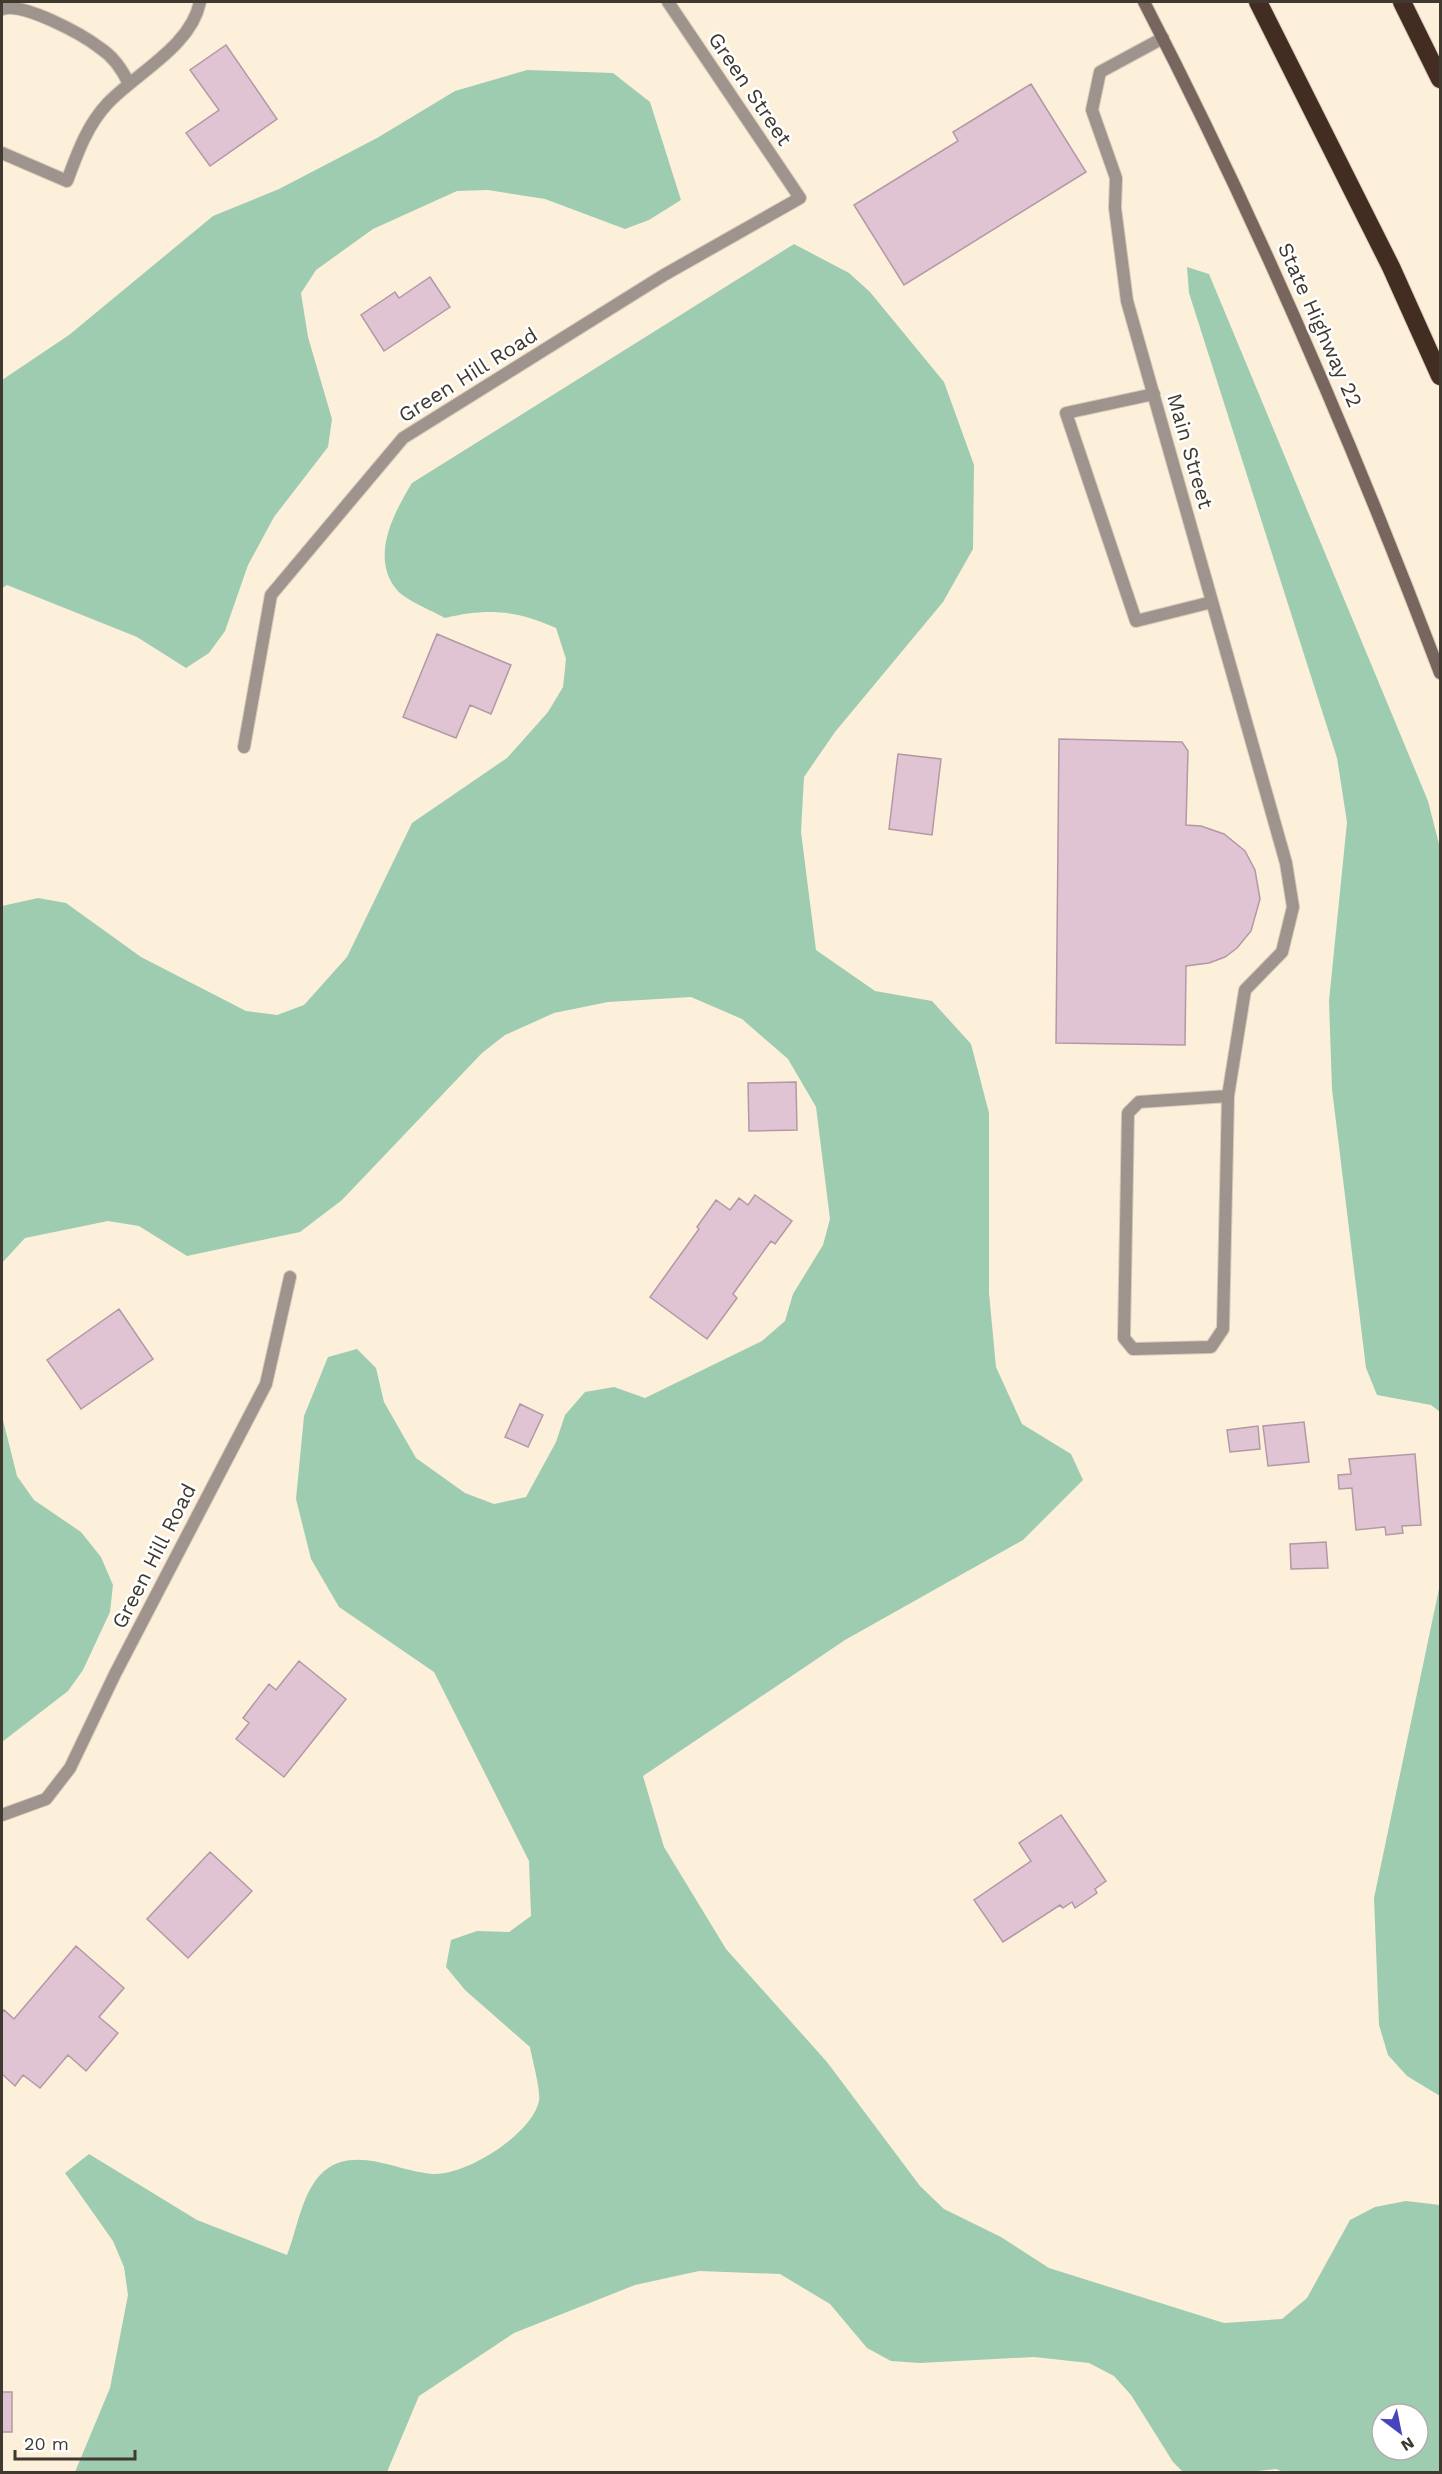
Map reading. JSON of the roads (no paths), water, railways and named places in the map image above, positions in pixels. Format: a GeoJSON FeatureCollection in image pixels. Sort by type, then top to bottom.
{"type":"FeatureCollection","features":[{"type":"Feature","properties":{"kind":"highway"},"geometry":{"type":"LineString","coordinates":[[1258,2],[1391,267],[1440,376]]}},
{"type":"Feature","properties":{"kind":"highway"},"geometry":{"type":"LineString","coordinates":[[1402,2],[1440,79]]}},
{"type":"Feature","properties":{"kind":"main road","name":"State Highway 22"},"geometry":{"type":"LineString","coordinates":[[1144,2],[1291,304],[1359,465],[1440,673]]}},
{"type":"Feature","properties":{"kind":"street"},"geometry":{"type":"LineString","coordinates":[[2,153],[67,181],[82,141],[106,105],[150,68],[196,19],[200,2]]}},
{"type":"Feature","properties":{"kind":"street","name":"Green Street"},"geometry":{"type":"LineString","coordinates":[[668,2],[800,198]]}},
{"type":"Feature","properties":{"kind":"street"},"geometry":{"type":"LineString","coordinates":[[2,9],[8,7],[31,12],[100,47],[120,66],[129,84]]}},
{"type":"Feature","properties":{"kind":"street","name":"Main Street"},"geometry":{"type":"LineString","coordinates":[[1163,38],[1100,72],[1092,110],[1116,178],[1114,208],[1127,301],[1286,863],[1293,907],[1282,952],[1245,990],[1228,1096]]}},
{"type":"Feature","properties":{"kind":"street","name":"Green Hill Road"},"geometry":{"type":"LineString","coordinates":[[244,747],[272,595],[403,438],[664,275],[800,198]]}},
{"type":"Feature","properties":{"kind":"street"},"geometry":{"type":"LineString","coordinates":[[1154,394],[1066,413],[1136,621],[1212,602]]}},
{"type":"Feature","properties":{"kind":"street"},"geometry":{"type":"LineString","coordinates":[[1228,1096],[1224,1329],[1211,1347],[1133,1349],[1124,1338],[1128,1113],[1139,1102],[1228,1096]]}},
{"type":"Feature","properties":{"kind":"street","name":"Green Hill Road"},"geometry":{"type":"LineString","coordinates":[[2,1815],[46,1798],[70,1768],[115,1674],[266,1384],[290,1277]]}}]}
